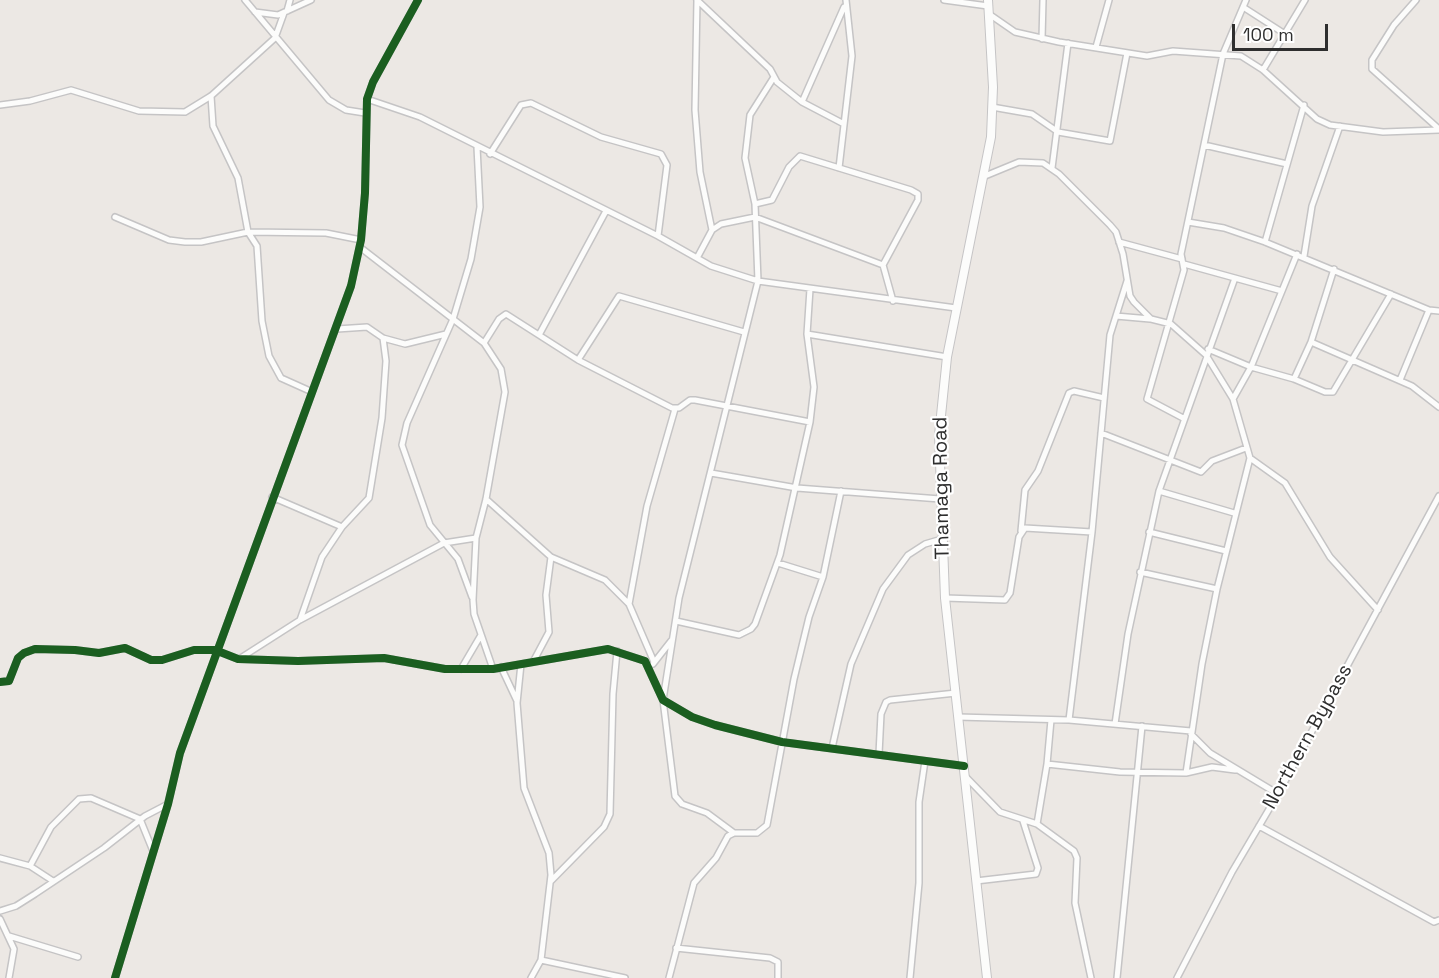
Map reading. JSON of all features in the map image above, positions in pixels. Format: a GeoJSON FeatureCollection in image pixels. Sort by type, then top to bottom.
{"type":"FeatureCollection","features":[{"type":"Feature","properties":{"kind":"main road","name":"Thamaga Road"},"geometry":{"type":"LineString","coordinates":[[987,978],[945,598],[939,435],[947,357],[969,240],[985,176],[992,108],[988,6]]}},
{"type":"Feature","properties":{"kind":"street"},"geometry":{"type":"LineString","coordinates":[[245,0],[329,100],[346,110],[365,113]]}},
{"type":"Feature","properties":{"kind":"street"},"geometry":{"type":"LineString","coordinates":[[0,105],[30,101],[71,90],[139,111],[178,113],[190,110],[211,96],[275,38],[290,0]]}},
{"type":"Feature","properties":{"kind":"street"},"geometry":{"type":"LineString","coordinates":[[255,12],[272,15],[286,12],[311,0]]}},
{"type":"Feature","properties":{"kind":"street"},"geometry":{"type":"LineString","coordinates":[[697,0],[802,102],[844,124]]}},
{"type":"Feature","properties":{"kind":"street"},"geometry":{"type":"LineString","coordinates":[[697,0],[695,110],[700,172],[712,230]]}},
{"type":"Feature","properties":{"kind":"street"},"geometry":{"type":"LineString","coordinates":[[944,0],[988,6],[1008,29],[1042,39],[1147,56],[1173,51],[1241,56],[1263,70],[1323,123],[1383,132],[1438,126]]}},
{"type":"Feature","properties":{"kind":"street"},"geometry":{"type":"LineString","coordinates":[[1042,0],[1042,39]]}},
{"type":"Feature","properties":{"kind":"street"},"geometry":{"type":"LineString","coordinates":[[1096,46],[1109,0]]}},
{"type":"Feature","properties":{"kind":"street"},"geometry":{"type":"LineString","coordinates":[[1184,418],[1148,400],[1171,324],[1188,222],[1223,54],[1246,0]]}},
{"type":"Feature","properties":{"kind":"street"},"geometry":{"type":"LineString","coordinates":[[1263,70],[1305,0]]}},
{"type":"Feature","properties":{"kind":"street"},"geometry":{"type":"LineString","coordinates":[[1416,0],[1394,26],[1371,65],[1374,74],[1438,126]]}},
{"type":"Feature","properties":{"kind":"street"},"geometry":{"type":"LineString","coordinates":[[115,978],[168,804],[180,753],[215,650],[310,391],[337,329],[361,248],[367,99],[373,82],[416,1]]}},
{"type":"Feature","properties":{"kind":"street"},"geometry":{"type":"LineString","coordinates":[[802,102],[845,3]]}},
{"type":"Feature","properties":{"kind":"street"},"geometry":{"type":"LineString","coordinates":[[839,168],[852,56],[845,3]]}},
{"type":"Feature","properties":{"kind":"street"},"geometry":{"type":"LineString","coordinates":[[1243,8],[1285,34]]}},
{"type":"Feature","properties":{"kind":"street"},"geometry":{"type":"LineString","coordinates":[[1052,168],[1068,43]]}},
{"type":"Feature","properties":{"kind":"street"},"geometry":{"type":"LineString","coordinates":[[992,108],[1032,114],[1058,132],[1108,141],[1111,139],[1127,52]]}},
{"type":"Feature","properties":{"kind":"street"},"geometry":{"type":"LineString","coordinates":[[663,700],[679,598],[758,281],[755,204],[745,163],[749,120],[774,77]]}},
{"type":"Feature","properties":{"kind":"street"},"geometry":{"type":"LineString","coordinates":[[211,96],[213,126],[238,178],[248,232],[257,246],[262,321],[269,356],[281,378],[310,391]]}},
{"type":"Feature","properties":{"kind":"street"},"geometry":{"type":"LineString","coordinates":[[367,99],[420,117],[658,236],[711,266],[758,281],[810,290],[956,308]]}},
{"type":"Feature","properties":{"kind":"street"},"geometry":{"type":"LineString","coordinates":[[490,154],[521,105],[531,103],[601,137],[661,154],[667,165],[658,236]]}},
{"type":"Feature","properties":{"kind":"street"},"geometry":{"type":"LineString","coordinates":[[1265,242],[1304,105]]}},
{"type":"Feature","properties":{"kind":"street"},"geometry":{"type":"LineString","coordinates":[[1233,399],[1251,367],[1281,291],[1301,255],[1312,206],[1340,126]]}},
{"type":"Feature","properties":{"kind":"street"},"geometry":{"type":"LineString","coordinates":[[1204,145],[1287,164]]}},
{"type":"Feature","properties":{"kind":"street"},"geometry":{"type":"LineString","coordinates":[[477,147],[480,207],[471,259],[453,319],[407,423],[402,446],[430,525],[458,559],[473,600],[481,635],[493,669]]}},
{"type":"Feature","properties":{"kind":"street"},"geometry":{"type":"LineString","coordinates":[[755,204],[772,200],[789,167],[798,156],[918,194],[918,200],[883,265],[893,301]]}},
{"type":"Feature","properties":{"kind":"street"},"geometry":{"type":"LineString","coordinates":[[985,176],[1019,162],[1042,162],[1052,168],[1110,225],[1119,242],[1134,302],[1151,319]]}},
{"type":"Feature","properties":{"kind":"street"},"geometry":{"type":"LineString","coordinates":[[539,335],[606,211]]}},
{"type":"Feature","properties":{"kind":"street"},"geometry":{"type":"LineString","coordinates":[[115,217],[169,240],[184,242],[201,242],[248,232],[326,233],[361,240]]}},
{"type":"Feature","properties":{"kind":"street"},"geometry":{"type":"LineString","coordinates":[[697,258],[712,230],[721,224],[756,217],[883,265]]}},
{"type":"Feature","properties":{"kind":"street"},"geometry":{"type":"LineString","coordinates":[[1188,222],[1224,228],[1265,242],[1429,310],[1439,311]]}},
{"type":"Feature","properties":{"kind":"street"},"geometry":{"type":"LineString","coordinates":[[1119,242],[1281,291]]}},
{"type":"Feature","properties":{"kind":"street"},"geometry":{"type":"LineString","coordinates":[[361,248],[484,342],[497,360],[505,392],[486,499],[476,538],[473,600]]}},
{"type":"Feature","properties":{"kind":"street"},"geometry":{"type":"LineString","coordinates":[[1294,379],[1311,342],[1334,269]]}},
{"type":"Feature","properties":{"kind":"street"},"geometry":{"type":"LineString","coordinates":[[1115,724],[1140,572],[1159,490],[1235,278]]}},
{"type":"Feature","properties":{"kind":"street"},"geometry":{"type":"LineString","coordinates":[[1068,720],[1092,532],[1110,335],[1127,279]]}},
{"type":"Feature","properties":{"kind":"street"},"geometry":{"type":"LineString","coordinates":[[676,621],[739,634],[746,633],[755,624],[778,563],[797,488],[810,422],[814,387],[807,334],[810,290]]}},
{"type":"Feature","properties":{"kind":"street"},"geometry":{"type":"LineString","coordinates":[[1116,316],[1151,319],[1171,324],[1207,352],[1294,379],[1325,392],[1333,392],[1391,294]]}},
{"type":"Feature","properties":{"kind":"street"},"geometry":{"type":"LineString","coordinates":[[578,360],[619,296],[744,332]]}},
{"type":"Feature","properties":{"kind":"street"},"geometry":{"type":"LineString","coordinates":[[1400,380],[1429,310]]}},
{"type":"Feature","properties":{"kind":"street"},"geometry":{"type":"LineString","coordinates":[[484,342],[499,319],[506,314],[578,360],[675,409]]}},
{"type":"Feature","properties":{"kind":"street"},"geometry":{"type":"LineString","coordinates":[[337,329],[367,327],[383,338],[412,344],[446,334]]}},
{"type":"Feature","properties":{"kind":"street"},"geometry":{"type":"LineString","coordinates":[[807,334],[947,357]]}},
{"type":"Feature","properties":{"kind":"street"},"geometry":{"type":"LineString","coordinates":[[300,621],[322,557],[342,527],[369,498],[382,418],[386,361],[383,338]]}},
{"type":"Feature","properties":{"kind":"street"},"geometry":{"type":"LineString","coordinates":[[1311,342],[1400,380],[1439,407]]}},
{"type":"Feature","properties":{"kind":"street"},"geometry":{"type":"LineString","coordinates":[[1207,352],[1233,399],[1250,458],[1285,483],[1330,557],[1378,610]]}},
{"type":"Feature","properties":{"kind":"street"},"geometry":{"type":"LineString","coordinates":[[945,598],[1005,600],[1010,593],[1021,531],[1025,489],[1038,471],[1069,393],[1074,391],[1104,398]]}},
{"type":"Feature","properties":{"kind":"street"},"geometry":{"type":"LineString","coordinates":[[628,604],[649,497],[675,409],[690,400],[810,422]]}},
{"type":"Feature","properties":{"kind":"street"},"geometry":{"type":"LineString","coordinates":[[1101,433],[1203,472],[1212,461],[1246,448]]}},
{"type":"Feature","properties":{"kind":"street"},"geometry":{"type":"LineString","coordinates":[[1186,773],[1216,589],[1250,458]]}},
{"type":"Feature","properties":{"kind":"street"},"geometry":{"type":"LineString","coordinates":[[711,473],[797,488],[940,499]]}},
{"type":"Feature","properties":{"kind":"street"},"geometry":{"type":"LineString","coordinates":[[1159,490],[1234,513]]}},
{"type":"Feature","properties":{"kind":"street"},"geometry":{"type":"LineString","coordinates":[[0,682],[9,681],[18,658],[35,649],[99,653],[125,648],[151,660],[162,660],[194,650],[215,650],[238,659],[298,661],[384,658],[445,669],[493,669],[598,648],[617,651],[641,659],[650,668],[663,700],[675,796],[682,804],[707,813],[734,832],[758,833],[767,825],[809,617],[823,577],[841,491]]}},
{"type":"Feature","properties":{"kind":"street","name":"Northern Bypass"},"geometry":{"type":"LineString","coordinates":[[1177,978],[1439,496]]}},
{"type":"Feature","properties":{"kind":"street"},"geometry":{"type":"LineString","coordinates":[[272,497],[342,527]]}},
{"type":"Feature","properties":{"kind":"street"},"geometry":{"type":"LineString","coordinates":[[486,499],[551,557],[605,580],[628,604],[654,662]]}},
{"type":"Feature","properties":{"kind":"street"},"geometry":{"type":"LineString","coordinates":[[1021,531],[1029,528],[1092,532]]}},
{"type":"Feature","properties":{"kind":"street"},"geometry":{"type":"LineString","coordinates":[[1149,532],[1226,550]]}},
{"type":"Feature","properties":{"kind":"street"},"geometry":{"type":"LineString","coordinates":[[238,659],[300,621],[444,543],[476,538]]}},
{"type":"Feature","properties":{"kind":"street"},"geometry":{"type":"LineString","coordinates":[[832,748],[851,664],[883,589],[908,555],[925,544],[942,539]]}},
{"type":"Feature","properties":{"kind":"street"},"geometry":{"type":"LineString","coordinates":[[533,662],[549,632],[546,604],[551,557]]}},
{"type":"Feature","properties":{"kind":"street"},"geometry":{"type":"LineString","coordinates":[[778,563],[823,577]]}},
{"type":"Feature","properties":{"kind":"street"},"geometry":{"type":"LineString","coordinates":[[1140,572],[1216,589]]}},
{"type":"Feature","properties":{"kind":"street"},"geometry":{"type":"LineString","coordinates":[[461,669],[481,635]]}},
{"type":"Feature","properties":{"kind":"street"},"geometry":{"type":"LineString","coordinates":[[650,668],[672,640]]}},
{"type":"Feature","properties":{"kind":"street"},"geometry":{"type":"LineString","coordinates":[[550,881],[604,827],[610,814],[613,694],[617,651]]}},
{"type":"Feature","properties":{"kind":"street"},"geometry":{"type":"LineString","coordinates":[[521,664],[517,703],[524,788],[549,853],[550,881],[541,960],[531,978]]}},
{"type":"Feature","properties":{"kind":"street"},"geometry":{"type":"LineString","coordinates":[[501,667],[517,703]]}},
{"type":"Feature","properties":{"kind":"street"},"geometry":{"type":"LineString","coordinates":[[879,754],[881,714],[886,702],[890,699],[956,693]]}},
{"type":"Feature","properties":{"kind":"street"},"geometry":{"type":"LineString","coordinates":[[663,700],[692,717],[782,742],[964,766]]}},
{"type":"Feature","properties":{"kind":"street"},"geometry":{"type":"LineString","coordinates":[[958,717],[1068,720],[1142,726],[1191,733],[1210,753],[1278,794]]}},
{"type":"Feature","properties":{"kind":"street"},"geometry":{"type":"LineString","coordinates":[[1037,824],[1047,764],[1051,720]]}},
{"type":"Feature","properties":{"kind":"street"},"geometry":{"type":"LineString","coordinates":[[1117,978],[1142,726]]}},
{"type":"Feature","properties":{"kind":"street"},"geometry":{"type":"LineString","coordinates":[[909,978],[919,883],[918,802],[925,761]]}},
{"type":"Feature","properties":{"kind":"street"},"geometry":{"type":"LineString","coordinates":[[1047,764],[1138,772],[1186,773],[1212,767],[1235,770]]}},
{"type":"Feature","properties":{"kind":"street"},"geometry":{"type":"LineString","coordinates":[[965,776],[1000,812],[1037,824],[1074,850],[1077,858],[1075,903],[1091,978]]}},
{"type":"Feature","properties":{"kind":"street"},"geometry":{"type":"LineString","coordinates":[[30,866],[51,827],[79,799],[91,798],[140,819],[153,852]]}},
{"type":"Feature","properties":{"kind":"street"},"geometry":{"type":"LineString","coordinates":[[0,912],[16,906],[104,848],[140,819],[168,804]]}},
{"type":"Feature","properties":{"kind":"street"},"geometry":{"type":"LineString","coordinates":[[976,881],[1036,874],[1038,868],[1023,821]]}},
{"type":"Feature","properties":{"kind":"street"},"geometry":{"type":"LineString","coordinates":[[1259,826],[1434,922],[1439,921]]}},
{"type":"Feature","properties":{"kind":"street"},"geometry":{"type":"LineString","coordinates":[[669,978],[694,883],[734,832]]}},
{"type":"Feature","properties":{"kind":"street"},"geometry":{"type":"LineString","coordinates":[[0,858],[30,866],[53,881]]}},
{"type":"Feature","properties":{"kind":"street"},"geometry":{"type":"LineString","coordinates":[[0,919],[14,949],[9,978]]}},
{"type":"Feature","properties":{"kind":"street"},"geometry":{"type":"LineString","coordinates":[[9,936],[78,957]]}},
{"type":"Feature","properties":{"kind":"street"},"geometry":{"type":"LineString","coordinates":[[676,948],[770,958],[778,962],[778,978]]}},
{"type":"Feature","properties":{"kind":"street"},"geometry":{"type":"LineString","coordinates":[[541,960],[625,978]]}},
{"type":"Feature","properties":{"kind":"cycle path"},"geometry":{"type":"LineString","coordinates":[[115,978],[168,804],[180,753],[351,286],[361,240],[365,193],[367,99],[373,82],[418,0]]}},
{"type":"Feature","properties":{"kind":"cycle path"},"geometry":{"type":"LineString","coordinates":[[0,682],[9,681],[18,658],[35,649],[99,653],[125,648],[151,660],[162,660],[194,650],[215,650],[238,659],[298,661],[384,658],[445,669],[493,669],[608,649],[645,661],[663,700],[692,717],[715,725],[782,742],[964,766]]}}]}
